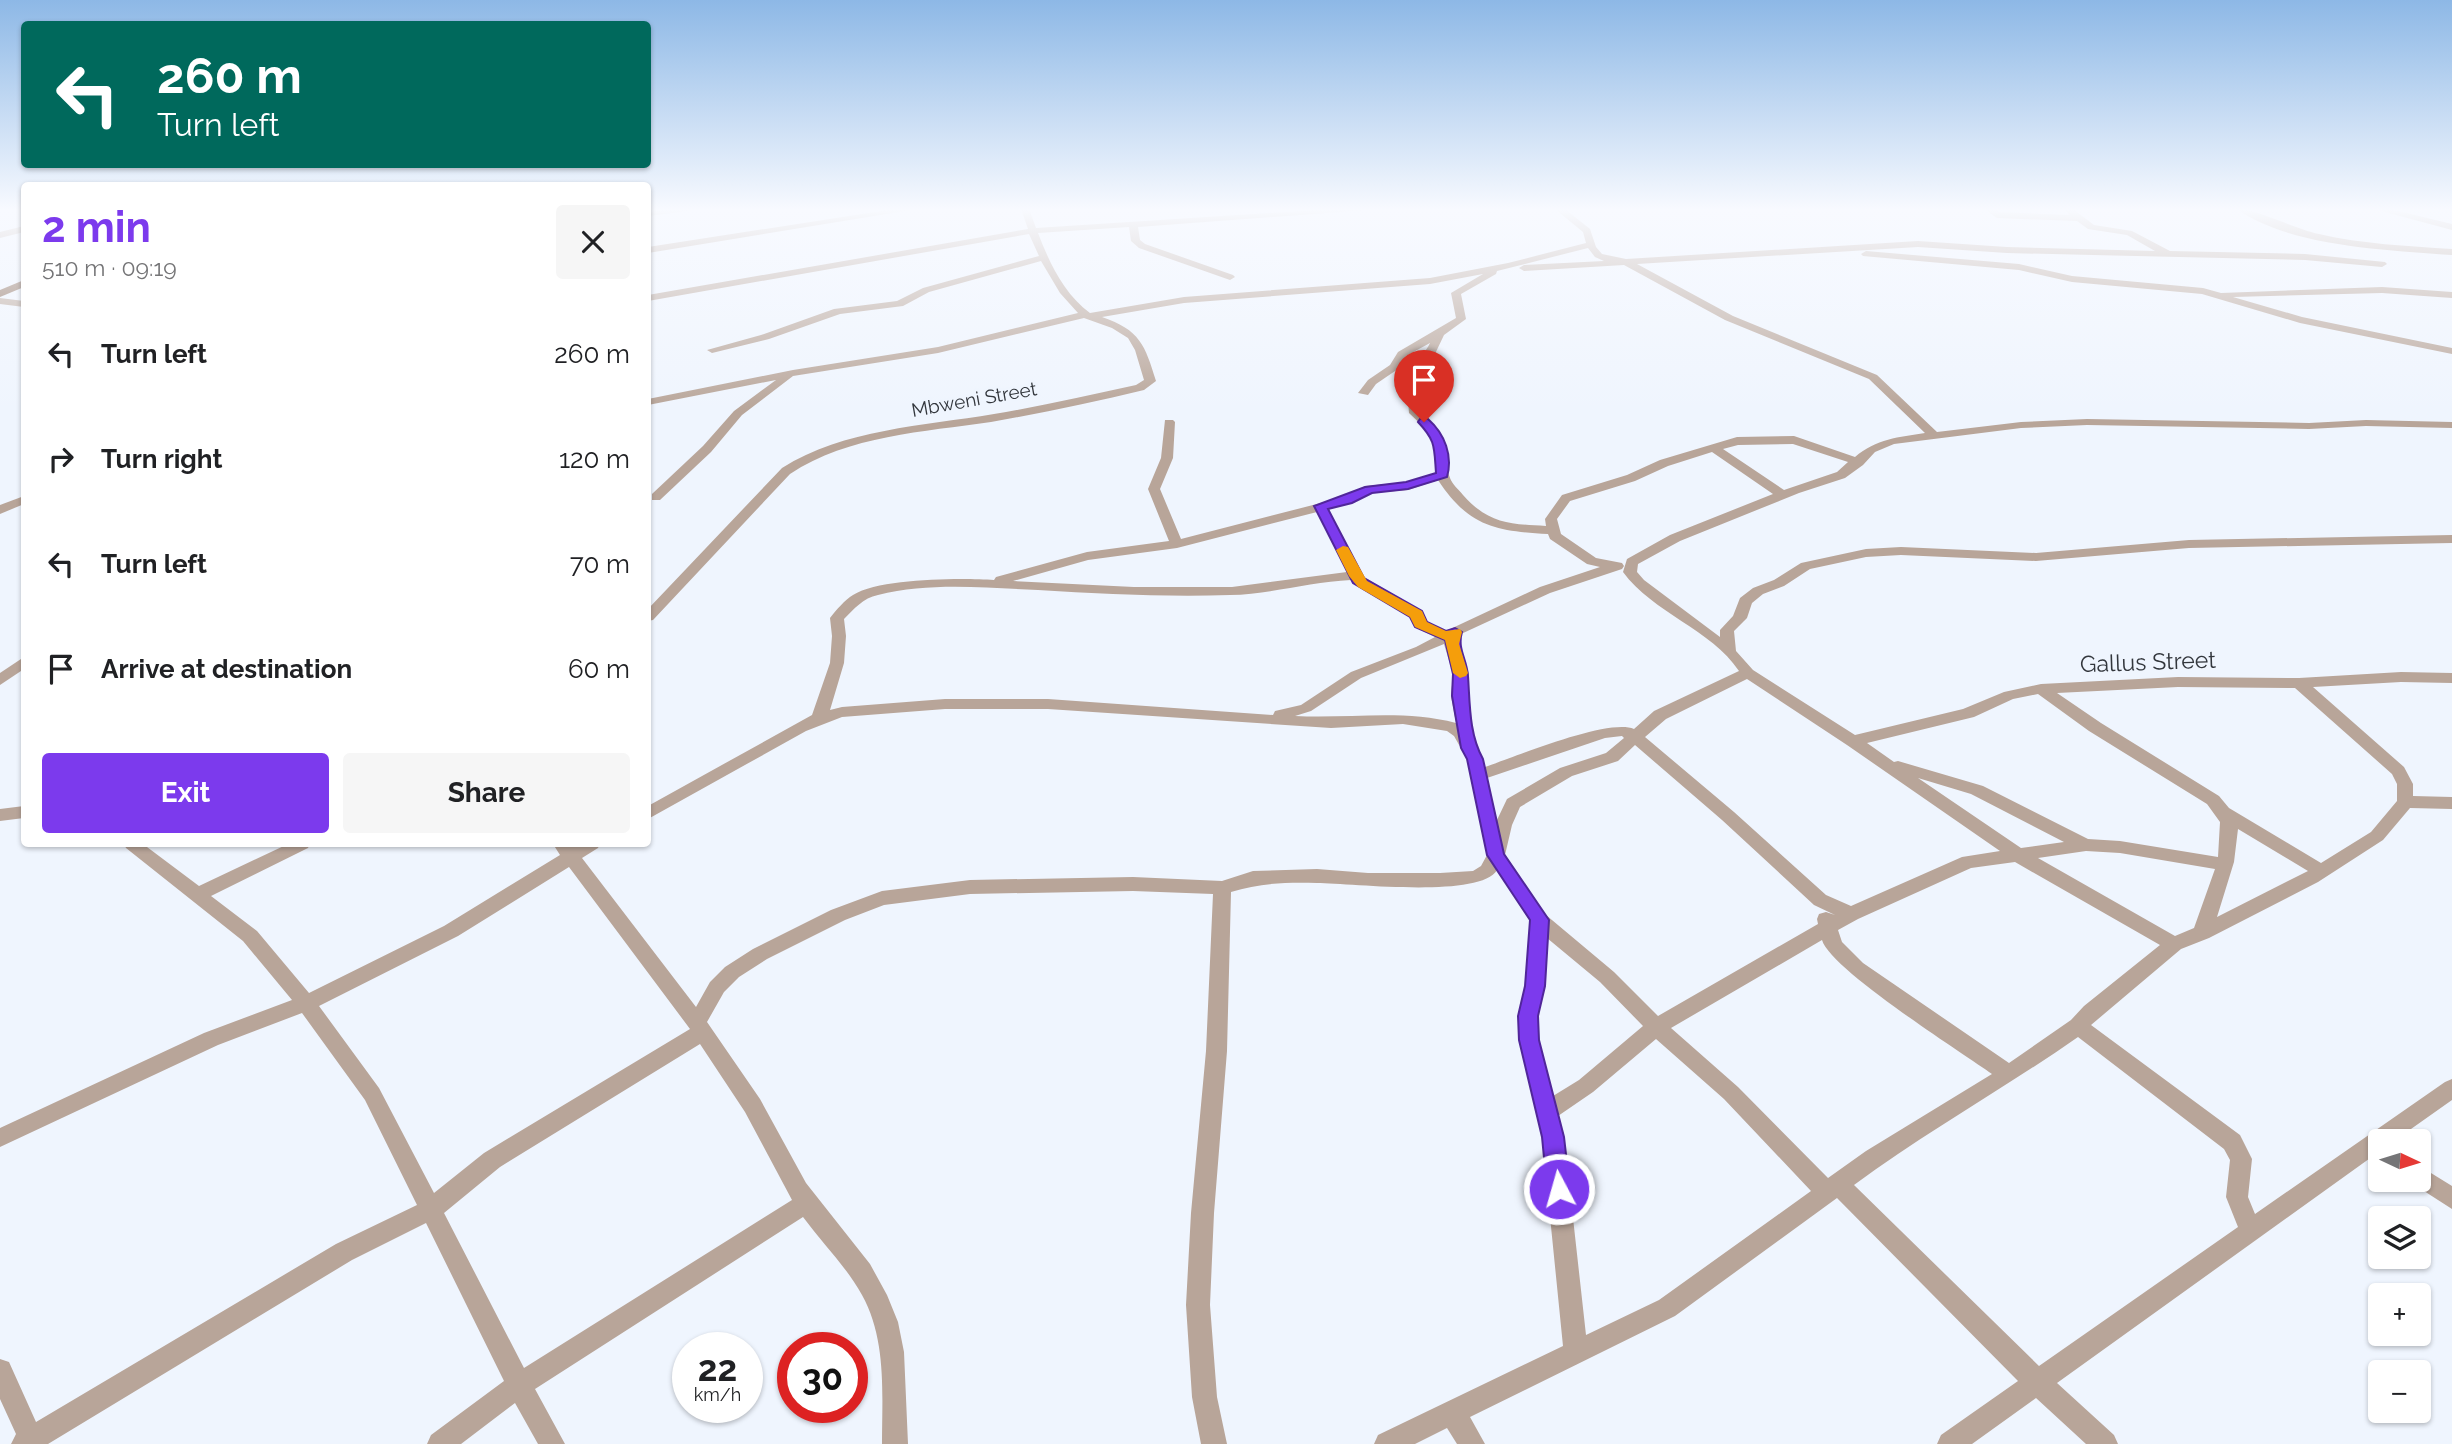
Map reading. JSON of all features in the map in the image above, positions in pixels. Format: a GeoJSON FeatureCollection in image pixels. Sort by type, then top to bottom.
{"type":"FeatureCollection","features":[{"type":"Feature","properties":{"kind":"main road"},"geometry":{"type":"LineString","coordinates":[[0,294],[21,284]]}},
{"type":"Feature","properties":{"kind":"street"},"geometry":{"type":"LineString","coordinates":[[651,297],[772,276]]}},
{"type":"Feature","properties":{"kind":"street"},"geometry":{"type":"LineString","coordinates":[[712,350],[765,337],[838,311],[899,304],[926,290],[976,276]]}},
{"type":"Feature","properties":{"kind":"street"},"geometry":{"type":"LineString","coordinates":[[1057,276],[1086,316]]}},
{"type":"Feature","properties":{"kind":"street"},"geometry":{"type":"LineString","coordinates":[[651,401],[793,373],[938,350],[1113,310],[1184,300],[1430,281],[1454,276]]}},
{"type":"Feature","properties":{"kind":"street"},"geometry":{"type":"LineString","coordinates":[[1364,393],[1372,382],[1394,367],[1402,354],[1461,319],[1462,315],[1455,300],[1456,293],[1488,276]]}},
{"type":"Feature","properties":{"kind":"street"},"geometry":{"type":"LineString","coordinates":[[1652,276],[1719,313],[1873,377],[1934,435]]}},
{"type":"Feature","properties":{"kind":"street"},"geometry":{"type":"LineString","coordinates":[[2060,276],[2212,294],[2382,289],[2452,295]]}},
{"type":"Feature","properties":{"kind":"street"},"geometry":{"type":"LineString","coordinates":[[2212,294],[2287,316],[2452,351]]}},
{"type":"Feature","properties":{"kind":"street"},"geometry":{"type":"LineString","coordinates":[[0,301],[21,304]]}},
{"type":"Feature","properties":{"kind":"street","name":"Mbweni Street"},"geometry":{"type":"LineString","coordinates":[[651,614],[786,471],[803,458],[852,442],[1016,413],[1147,384],[1150,381],[1139,344],[1133,335],[1114,325],[1086,316]]}},
{"type":"Feature","properties":{"kind":"street"},"geometry":{"type":"LineString","coordinates":[[1440,333],[1429,356],[1418,368],[1414,408],[1418,416],[1438,435],[1442,475],[1447,487],[1489,522],[1507,528],[1552,530]]}},
{"type":"Feature","properties":{"kind":"street"},"geometry":{"type":"LineString","coordinates":[[656,497],[707,449],[738,413],[793,373]]}},
{"type":"Feature","properties":{"kind":"street"},"geometry":{"type":"LineString","coordinates":[[1169,422],[1167,458],[1154,488],[1155,496],[1177,544]]}},
{"type":"Feature","properties":{"kind":"street"},"geometry":{"type":"LineString","coordinates":[[1270,719],[1306,708],[1356,675],[1421,650],[1545,590],[1624,564],[1667,541],[1841,475],[1881,444],[2021,425],[2087,422],[2309,426],[2366,423],[2452,425]]}},
{"type":"Feature","properties":{"kind":"street"},"geometry":{"type":"LineString","coordinates":[[1859,461],[1794,440],[1737,441],[1664,463],[1631,478],[1566,498],[1551,519],[1552,530],[1555,536],[1581,555],[1624,564],[1639,583],[1729,651],[1748,673],[1853,741],[2018,855],[2174,944]]}},
{"type":"Feature","properties":{"kind":"street"},"geometry":{"type":"LineString","coordinates":[[1714,449],[1783,495]]}},
{"type":"Feature","properties":{"kind":"street"},"geometry":{"type":"LineString","coordinates":[[819,718],[833,681],[839,636],[836,623],[857,598],[875,591],[907,586],[1014,577],[1087,556],[1177,544],[1348,500],[1369,489],[1408,486],[1442,475]]}},
{"type":"Feature","properties":{"kind":"street"},"geometry":{"type":"LineString","coordinates":[[0,510],[21,501]]}},
{"type":"Feature","properties":{"kind":"street"},"geometry":{"type":"LineString","coordinates":[[1320,506],[1356,576],[1363,584],[1417,614],[1420,624],[1450,634]]}},
{"type":"Feature","properties":{"kind":"street"},"geometry":{"type":"LineString","coordinates":[[1729,651],[1727,630],[1740,618],[1745,601],[1750,596],[1779,583],[1806,566],[1866,553],[1900,551],[2036,557],[2201,544],[2452,539]]}},
{"type":"Feature","properties":{"kind":"street"},"geometry":{"type":"LineString","coordinates":[[979,582],[1033,588],[1202,591],[1255,589],[1326,577],[1356,576]]}},
{"type":"Feature","properties":{"kind":"street"},"geometry":{"type":"LineString","coordinates":[[1450,634],[1461,674],[1459,696],[1469,748],[1478,775],[1496,855],[1539,920],[1607,977],[1656,1027],[1731,1093],[2105,1444]]}},
{"type":"Feature","properties":{"kind":"street"},"geometry":{"type":"LineString","coordinates":[[0,680],[21,664]]}},
{"type":"Feature","properties":{"kind":"street"},"geometry":{"type":"LineString","coordinates":[[0,1371],[29,1442],[344,1252],[430,1210],[492,1160],[701,1026],[717,987],[732,972],[760,954],[838,915],[882,898],[982,887],[1133,884],[1222,888],[1253,878],[1317,876],[1368,880],[1477,877],[1487,870],[1496,855],[1503,825],[1513,803],[1566,772],[1612,757],[1660,715],[1748,673]]}},
{"type":"Feature","properties":{"kind":"street","name":"Gallus Street"},"geometry":{"type":"LineString","coordinates":[[1853,741],[1968,713],[2009,695],[2041,689],[2178,682],[2299,683],[2401,677],[2452,678]]}},
{"type":"Feature","properties":{"kind":"street"},"geometry":{"type":"LineString","coordinates":[[1388,1444],[1667,1308],[1874,1158],[2009,1074],[2078,1026],[2091,1012],[2174,944],[2202,933],[2321,871],[2377,836],[2405,802],[2405,784],[2398,771],[2299,683]]}},
{"type":"Feature","properties":{"kind":"street"},"geometry":{"type":"LineString","coordinates":[[2041,689],[2095,727],[2213,800],[2224,812],[2230,824],[2228,851],[2202,933]]}},
{"type":"Feature","properties":{"kind":"street"},"geometry":{"type":"LineString","coordinates":[[651,811],[819,718],[842,712],[946,704],[1048,704],[1331,723],[1422,720],[1451,727],[1460,733],[1469,748]]}},
{"type":"Feature","properties":{"kind":"street"},"geometry":{"type":"LineString","coordinates":[[1478,775],[1603,733],[1624,731],[1728,816],[1820,900],[1851,914]]}},
{"type":"Feature","properties":{"kind":"street"},"geometry":{"type":"LineString","coordinates":[[1885,763],[1977,790],[2086,845]]}},
{"type":"Feature","properties":{"kind":"street"},"geometry":{"type":"LineString","coordinates":[[2405,802],[2452,803]]}},
{"type":"Feature","properties":{"kind":"street"},"geometry":{"type":"LineString","coordinates":[[0,815],[21,812]]}},
{"type":"Feature","properties":{"kind":"street"},"geometry":{"type":"LineString","coordinates":[[2224,812],[2321,871]]}},
{"type":"Feature","properties":{"kind":"street"},"geometry":{"type":"LineString","coordinates":[[1546,1112],[1587,1086],[1656,1027],[1851,914],[1968,862],[2086,845],[2120,847],[2223,864]]}},
{"type":"Feature","properties":{"kind":"street"},"geometry":{"type":"LineString","coordinates":[[136,847],[250,936],[306,1003],[372,1094],[519,1385],[552,1444]]}},
{"type":"Feature","properties":{"kind":"street"},"geometry":{"type":"LineString","coordinates":[[197,895],[296,847]]}},
{"type":"Feature","properties":{"kind":"street"},"geometry":{"type":"LineString","coordinates":[[0,1138],[211,1040],[306,1003],[451,931],[567,851],[701,1026],[758,1114],[806,1203],[846,1249],[872,1285],[887,1324],[893,1374],[895,1444]]}},
{"type":"Feature","properties":{"kind":"street"},"geometry":{"type":"LineString","coordinates":[[1214,1444],[1197,1352],[1197,1261],[1215,1073],[1222,888]]}},
{"type":"Feature","properties":{"kind":"street"},"geometry":{"type":"LineString","coordinates":[[1820,900],[1833,945],[1856,968],[2009,1074]]}},
{"type":"Feature","properties":{"kind":"street"},"geometry":{"type":"LineString","coordinates":[[1539,920],[1535,986],[1528,1016],[1529,1040],[1553,1137],[1576,1352]]}},
{"type":"Feature","properties":{"kind":"street"},"geometry":{"type":"LineString","coordinates":[[2078,1026],[2232,1142],[2241,1159],[2237,1197],[2250,1232]]}},
{"type":"Feature","properties":{"kind":"street"},"geometry":{"type":"LineString","coordinates":[[2399,1129],[2452,1088]]}},
{"type":"Feature","properties":{"kind":"street"},"geometry":{"type":"LineString","coordinates":[[1950,1444],[2368,1152]]}},
{"type":"Feature","properties":{"kind":"street"},"geometry":{"type":"LineString","coordinates":[[2431,1184],[2452,1199]]}},
{"type":"Feature","properties":{"kind":"street"},"geometry":{"type":"LineString","coordinates":[[440,1444],[519,1385],[806,1203]]}},
{"type":"Feature","properties":{"kind":"street"},"geometry":{"type":"LineString","coordinates":[[1452,1412],[1472,1444]]}},
{"type":"Feature","properties":{"kind":"slow traffic"},"geometry":{"type":"LineString","coordinates":[[1343,550],[1358,580],[1363,584],[1417,614],[1420,624],[1446,636],[1455,632],[1451,644],[1460,673]]}},
{"type":"Feature","properties":{"kind":"route"},"geometry":{"type":"LineString","coordinates":[[1424,422],[1438,435],[1442,475],[1408,486],[1369,489],[1348,500],[1320,506],[1358,580],[1383,597],[1417,614],[1420,624],[1446,636],[1455,632],[1451,644],[1461,674],[1459,696],[1496,855],[1539,920],[1535,986],[1528,1016],[1529,1040],[1553,1137],[1559,1189]]}}]}
